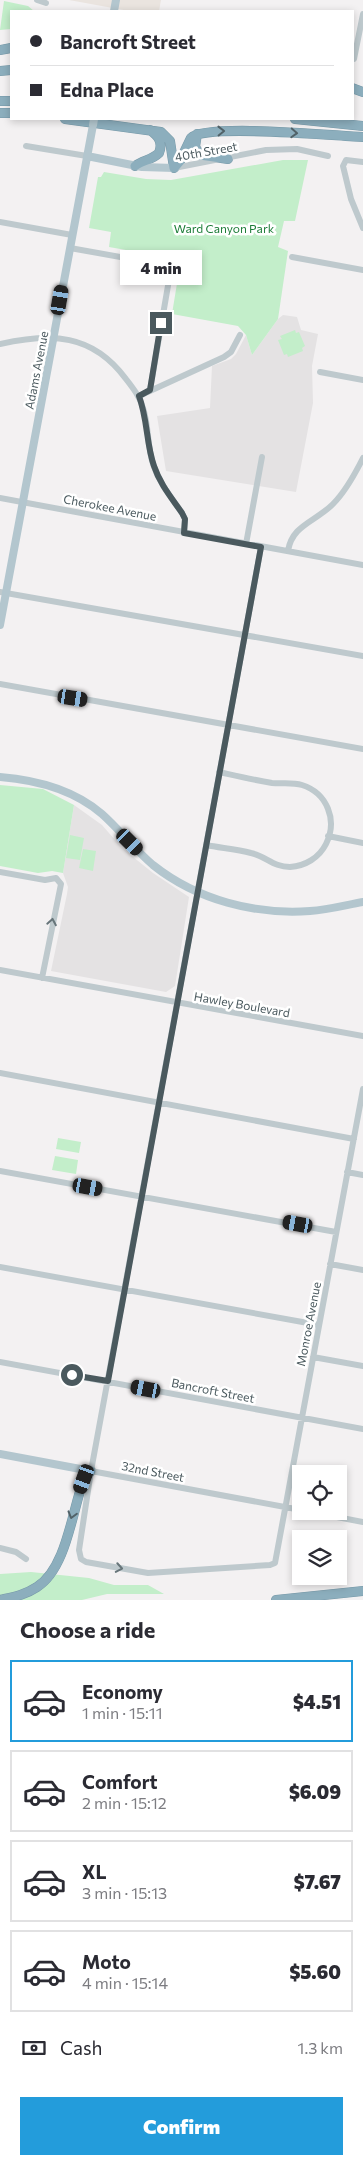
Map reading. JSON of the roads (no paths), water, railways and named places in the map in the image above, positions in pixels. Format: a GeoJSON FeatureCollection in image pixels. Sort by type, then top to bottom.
{"type":"FeatureCollection","features":[{"type":"Feature","properties":{"kind":"highway"},"geometry":{"type":"LineString","coordinates":[[74,120],[161,132],[166,135],[172,150],[174,168]]}},
{"type":"Feature","properties":{"kind":"highway"},"geometry":{"type":"LineString","coordinates":[[305,120],[363,126]]}},
{"type":"Feature","properties":{"kind":"highway"},"geometry":{"type":"LineString","coordinates":[[135,166],[143,160],[155,157],[160,153],[161,142],[158,136],[150,130]]}},
{"type":"Feature","properties":{"kind":"highway"},"geometry":{"type":"LineString","coordinates":[[174,168],[180,161],[190,138],[204,132],[259,131],[363,137]]}},
{"type":"Feature","properties":{"kind":"highway"},"geometry":{"type":"LineString","coordinates":[[198,134],[195,147],[200,155],[228,159]]}},
{"type":"Feature","properties":{"kind":"highway"},"geometry":{"type":"LineString","coordinates":[[0,1600],[22,1595],[38,1587],[50,1575],[59,1560],[84,1479],[91,1471]]}},
{"type":"Feature","properties":{"kind":"highway"},"geometry":{"type":"LineString","coordinates":[[276,1600],[363,1591]]}},
{"type":"Feature","properties":{"kind":"main road","name":"Adams Avenue"},"geometry":{"type":"LineString","coordinates":[[0,625],[3,592],[22,502],[94,120]]}},
{"type":"Feature","properties":{"kind":"main road","name":"40th Street"},"geometry":{"type":"LineString","coordinates":[[87,156],[135,166],[174,168]]}},
{"type":"Feature","properties":{"kind":"main road"},"geometry":{"type":"LineString","coordinates":[[0,777],[54,786],[72,794],[100,813],[152,865],[197,892],[238,906],[274,911],[311,911],[363,902]]}},
{"type":"Feature","properties":{"kind":"main road","name":"32nd Street"},"geometry":{"type":"LineString","coordinates":[[0,1454],[91,1471]]}},
{"type":"Feature","properties":{"kind":"street"},"geometry":{"type":"LineString","coordinates":[[37,0],[46,3]]}},
{"type":"Feature","properties":{"kind":"street"},"geometry":{"type":"LineString","coordinates":[[363,14],[354,59],[363,60]]}},
{"type":"Feature","properties":{"kind":"street"},"geometry":{"type":"LineString","coordinates":[[26,146],[87,156]]}},
{"type":"Feature","properties":{"kind":"street","name":"40th Street"},"geometry":{"type":"LineString","coordinates":[[174,168],[274,150],[297,149],[328,156]]}},
{"type":"Feature","properties":{"kind":"street"},"geometry":{"type":"LineString","coordinates":[[363,162],[346,160],[343,166],[346,182],[363,228]]}},
{"type":"Feature","properties":{"kind":"street"},"geometry":{"type":"LineString","coordinates":[[0,222],[72,235]]}},
{"type":"Feature","properties":{"kind":"street"},"geometry":{"type":"LineString","coordinates":[[70,248],[169,267],[170,274],[150,390]]}},
{"type":"Feature","properties":{"kind":"street"},"geometry":{"type":"LineString","coordinates":[[292,257],[363,270]]}},
{"type":"Feature","properties":{"kind":"street"},"geometry":{"type":"LineString","coordinates":[[139,396],[224,357],[231,352],[240,335]]}},
{"type":"Feature","properties":{"kind":"street"},"geometry":{"type":"LineString","coordinates":[[0,344],[30,338],[53,337],[79,343],[104,355],[119,370],[139,396],[147,423],[153,465],[163,486],[185,519],[184,533]]}},
{"type":"Feature","properties":{"kind":"street"},"geometry":{"type":"LineString","coordinates":[[320,372],[363,380]]}},
{"type":"Feature","properties":{"kind":"street"},"geometry":{"type":"LineString","coordinates":[[246,544],[262,457]]}},
{"type":"Feature","properties":{"kind":"street"},"geometry":{"type":"LineString","coordinates":[[288,551],[291,538],[296,531],[314,520],[334,503],[360,469],[363,458]]}},
{"type":"Feature","properties":{"kind":"street","name":"Cherokee Avenue"},"geometry":{"type":"LineString","coordinates":[[0,498],[363,565]]}},
{"type":"Feature","properties":{"kind":"street"},"geometry":{"type":"LineString","coordinates":[[91,1471],[261,547]]}},
{"type":"Feature","properties":{"kind":"street"},"geometry":{"type":"LineString","coordinates":[[3,592],[363,656]]}},
{"type":"Feature","properties":{"kind":"street"},"geometry":{"type":"LineString","coordinates":[[0,684],[363,750]]}},
{"type":"Feature","properties":{"kind":"street"},"geometry":{"type":"LineString","coordinates":[[206,845],[252,853],[271,864],[289,867],[304,865],[316,858],[326,844],[331,825],[330,811],[327,804],[316,793],[302,786],[273,783],[219,772]]}},
{"type":"Feature","properties":{"kind":"street"},"geometry":{"type":"LineString","coordinates":[[328,836],[363,843]]}},
{"type":"Feature","properties":{"kind":"street"},"geometry":{"type":"LineString","coordinates":[[0,872],[45,880],[56,878],[61,884],[57,894],[42,978]]}},
{"type":"Feature","properties":{"kind":"street","name":"Hawley Boulevard"},"geometry":{"type":"LineString","coordinates":[[0,970],[363,1036]]}},
{"type":"Feature","properties":{"kind":"street"},"geometry":{"type":"LineString","coordinates":[[0,1073],[158,1104],[354,1139]]}},
{"type":"Feature","properties":{"kind":"street","name":"Monroe Avenue"},"geometry":{"type":"LineString","coordinates":[[91,1471],[79,1550],[81,1559],[86,1562],[148,1573],[275,1563],[363,1089]]}},
{"type":"Feature","properties":{"kind":"street"},"geometry":{"type":"LineString","coordinates":[[0,1172],[336,1232]]}},
{"type":"Feature","properties":{"kind":"street"},"geometry":{"type":"LineString","coordinates":[[347,1172],[363,1175]]}},
{"type":"Feature","properties":{"kind":"street"},"geometry":{"type":"LineString","coordinates":[[330,1264],[363,1270]]}},
{"type":"Feature","properties":{"kind":"street"},"geometry":{"type":"LineString","coordinates":[[0,1267],[319,1325]]}},
{"type":"Feature","properties":{"kind":"street"},"geometry":{"type":"LineString","coordinates":[[313,1357],[363,1366]]}},
{"type":"Feature","properties":{"kind":"street","name":"Bancroft Street"},"geometry":{"type":"LineString","coordinates":[[0,1362],[363,1428]]}},
{"type":"Feature","properties":{"kind":"street","name":"32nd Street"},"geometry":{"type":"LineString","coordinates":[[91,1471],[292,1509]]}},
{"type":"Feature","properties":{"kind":"street"},"geometry":{"type":"LineString","coordinates":[[347,1519],[363,1522]]}},
{"type":"Feature","properties":{"kind":"street"},"geometry":{"type":"LineString","coordinates":[[0,1548],[16,1552],[26,1559]]}},
{"type":"Feature","properties":{"kind":"park label","name":"Ward Canyon Park"},"geometry":{"type":"Point","coordinates":[224,228]}}]}
